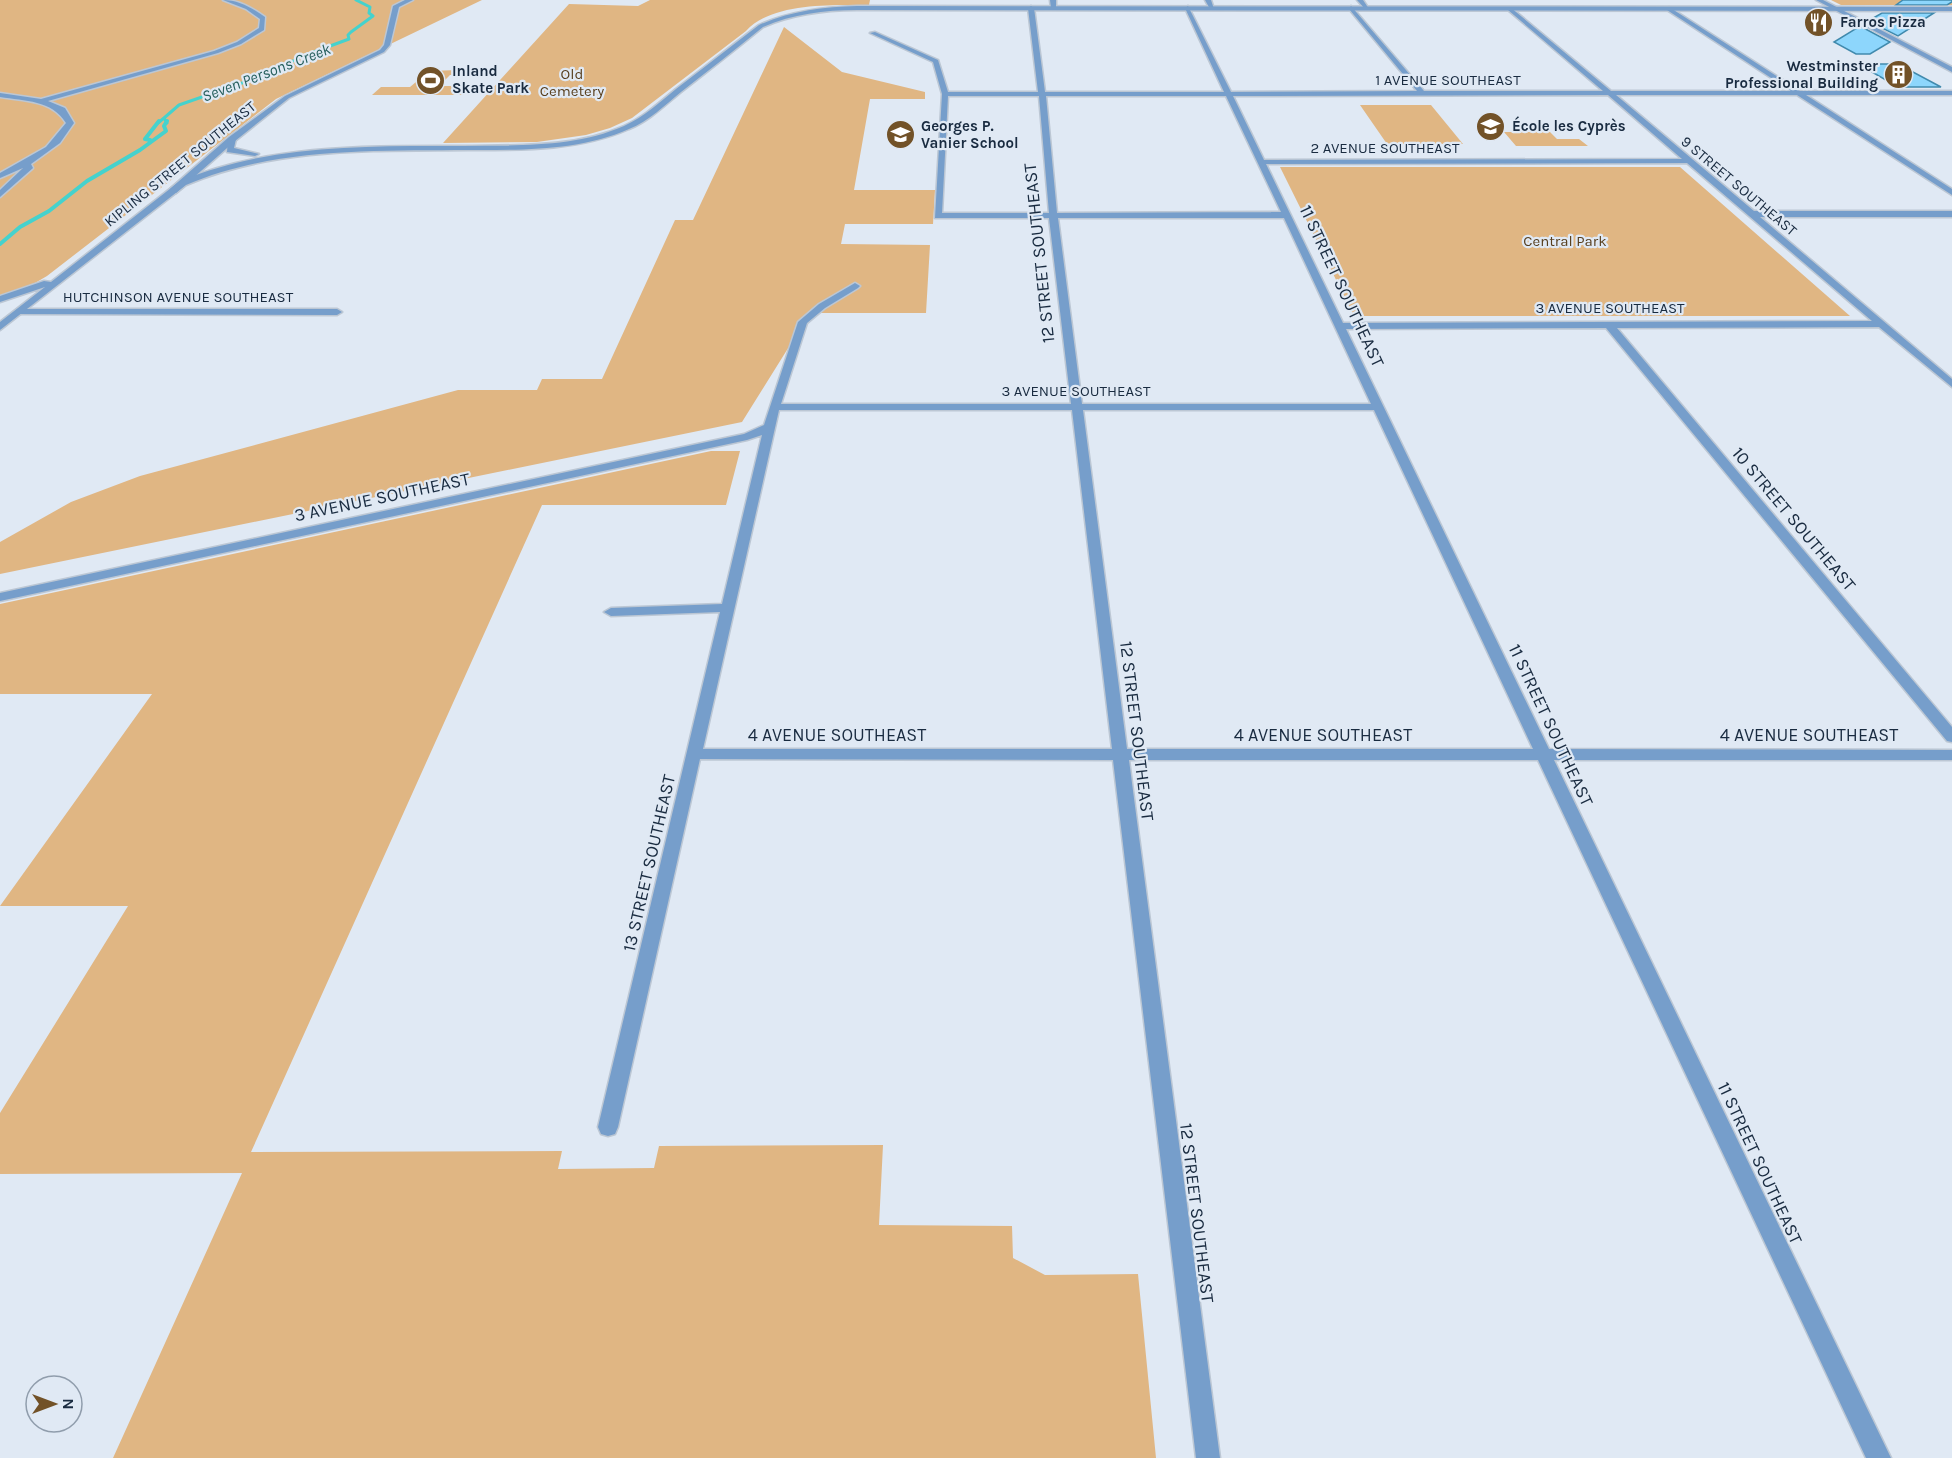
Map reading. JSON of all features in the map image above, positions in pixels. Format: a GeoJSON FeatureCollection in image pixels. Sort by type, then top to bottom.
{"type":"FeatureCollection","features":[{"type":"Feature","properties":{"kind":"street"},"geometry":{"type":"LineString","coordinates":[[40,101],[216,52],[239,43],[262,28],[263,18],[248,8],[226,0]]}},
{"type":"Feature","properties":{"kind":"street"},"geometry":{"type":"LineString","coordinates":[[394,3],[410,0]]}},
{"type":"Feature","properties":{"kind":"street"},"geometry":{"type":"LineString","coordinates":[[1053,0],[1054,8]]}},
{"type":"Feature","properties":{"kind":"street"},"geometry":{"type":"LineString","coordinates":[[1208,0],[1212,8]]}},
{"type":"Feature","properties":{"kind":"street"},"geometry":{"type":"LineString","coordinates":[[1360,0],[1367,8]]}},
{"type":"Feature","properties":{"kind":"street"},"geometry":{"type":"LineString","coordinates":[[1666,0],[1679,9]]}},
{"type":"Feature","properties":{"kind":"street"},"geometry":{"type":"LineString","coordinates":[[1819,0],[1952,70]]}},
{"type":"Feature","properties":{"kind":"street","name":"KIPLING STREET SOUTHEAST"},"geometry":{"type":"LineString","coordinates":[[0,327],[173,191],[232,139],[288,97],[382,51],[387,45],[394,3]]}},
{"type":"Feature","properties":{"kind":"street"},"geometry":{"type":"LineString","coordinates":[[232,139],[230,150],[238,153],[273,154],[332,149],[555,145],[622,131],[640,121],[771,21],[822,9],[1367,8],[1511,4],[1522,9],[1952,9]]}},
{"type":"Feature","properties":{"kind":"street","name":"9 STREET SOUTHEAST"},"geometry":{"type":"LineString","coordinates":[[1511,4],[1609,93],[1952,384]]}},
{"type":"Feature","properties":{"kind":"street","name":"12 STREET SOUTHEAST"},"geometry":{"type":"LineString","coordinates":[[1031,8],[1042,94],[1053,216],[1208,1458]]}},
{"type":"Feature","properties":{"kind":"street","name":"11 STREET SOUTHEAST"},"geometry":{"type":"LineString","coordinates":[[1188,8],[1879,1458]]}},
{"type":"Feature","properties":{"kind":"street"},"geometry":{"type":"LineString","coordinates":[[1351,8],[1422,93]]}},
{"type":"Feature","properties":{"kind":"street"},"geometry":{"type":"LineString","coordinates":[[1669,9],[1952,193]]}},
{"type":"Feature","properties":{"kind":"street"},"geometry":{"type":"LineString","coordinates":[[873,33],[936,61],[945,94],[938,216],[1287,215]]}},
{"type":"Feature","properties":{"kind":"street","name":"1 AVENUE SOUTHEAST"},"geometry":{"type":"LineString","coordinates":[[945,94],[1952,93]]}},
{"type":"Feature","properties":{"kind":"street"},"geometry":{"type":"LineString","coordinates":[[0,94],[40,101],[62,110],[70,123],[62,139],[38,157],[2,191]]}},
{"type":"Feature","properties":{"kind":"street"},"geometry":{"type":"LineString","coordinates":[[173,191],[183,183],[221,167],[273,154]]}},
{"type":"Feature","properties":{"kind":"street"},"geometry":{"type":"LineString","coordinates":[[0,176],[38,157]]}},
{"type":"Feature","properties":{"kind":"street","name":"2 AVENUE SOUTHEAST"},"geometry":{"type":"LineString","coordinates":[[1261,162],[1689,161]]}},
{"type":"Feature","properties":{"kind":"street"},"geometry":{"type":"LineString","coordinates":[[1752,214],[1952,214]]}},
{"type":"Feature","properties":{"kind":"street"},"geometry":{"type":"LineString","coordinates":[[0,299],[38,287],[74,269]]}},
{"type":"Feature","properties":{"kind":"street","name":"13 STREET SOUTHEAST"},"geometry":{"type":"LineString","coordinates":[[608,1127],[774,407],[803,321],[822,306],[855,286]]}},
{"type":"Feature","properties":{"kind":"street","name":"HUTCHINSON AVENUE SOUTHEAST"},"geometry":{"type":"LineString","coordinates":[[0,312],[337,312]]}},
{"type":"Feature","properties":{"kind":"street","name":"3 AVENUE SOUTHEAST"},"geometry":{"type":"LineString","coordinates":[[1339,326],[1881,324]]}},
{"type":"Feature","properties":{"kind":"street","name":"10 STREET SOUTHEAST"},"geometry":{"type":"LineString","coordinates":[[1609,325],[1952,737]]}},
{"type":"Feature","properties":{"kind":"street","name":"3 AVENUE SOUTHEAST"},"geometry":{"type":"LineString","coordinates":[[774,407],[1378,407]]}},
{"type":"Feature","properties":{"kind":"street","name":"3 AVENUE SOUTHEAST"},"geometry":{"type":"LineString","coordinates":[[0,597],[747,437],[770,427]]}},
{"type":"Feature","properties":{"kind":"street"},"geometry":{"type":"LineString","coordinates":[[611,612],[728,608]]}},
{"type":"Feature","properties":{"kind":"street","name":"4 AVENUE SOUTHEAST"},"geometry":{"type":"LineString","coordinates":[[695,754],[1952,755]]}},
{"type":"Feature","properties":{"kind":"green space"},"geometry":{"type":"Polygon","coordinates":[[[0,0],[482,0],[276,99],[47,276],[0,296],[0,0]]]}},
{"type":"Feature","properties":{"kind":"green space","name":"Old Cemetery"},"geometry":{"type":"Polygon","coordinates":[[[650,0],[870,0],[869,5],[804,7],[771,15],[757,22],[632,118],[610,128],[586,135],[537,142],[443,143],[569,4],[638,6],[650,0]]]}},
{"type":"Feature","properties":{"kind":"green space"},"geometry":{"type":"Polygon","coordinates":[[[1831,0],[1952,0],[1952,5],[1841,5],[1831,0]]]}},
{"type":"Feature","properties":{"kind":"green space"},"geometry":{"type":"Polygon","coordinates":[[[784,27],[842,72],[925,92],[925,99],[870,99],[854,190],[935,190],[933,224],[845,224],[841,244],[930,245],[926,313],[810,313],[742,422],[0,574],[0,542],[71,502],[140,476],[458,390],[537,390],[542,379],[602,379],[675,220],[693,220],[784,27]]]}},
{"type":"Feature","properties":{"kind":"green space","name":"Inland Skate Park"},"geometry":{"type":"Polygon","coordinates":[[[458,70],[455,75],[450,75],[439,86],[473,86],[465,95],[372,95],[381,87],[410,87],[429,71],[458,70]]]}},
{"type":"Feature","properties":{"kind":"green space"},"geometry":{"type":"Polygon","coordinates":[[[1360,105],[1431,105],[1463,144],[1387,144],[1360,105]]]}},
{"type":"Feature","properties":{"kind":"green space"},"geometry":{"type":"Polygon","coordinates":[[[1504,132],[1550,132],[1557,139],[1579,139],[1588,146],[1516,146],[1504,132]]]}},
{"type":"Feature","properties":{"kind":"green space","name":"Central Park"},"geometry":{"type":"Polygon","coordinates":[[[1280,167],[1680,167],[1850,316],[1354,316],[1280,167]]]}},
{"type":"Feature","properties":{"kind":"green space"},"geometry":{"type":"Polygon","coordinates":[[[711,451],[740,451],[726,505],[542,505],[251,1152],[562,1151],[558,1169],[654,1168],[659,1146],[883,1145],[879,1225],[1012,1226],[1013,1258],[1045,1275],[1138,1274],[1156,1458],[113,1458],[242,1173],[0,1174],[0,1113],[128,906],[0,906],[152,694],[0,694],[0,604],[711,451]]]}},
{"type":"Feature","properties":{"kind":"building"},"geometry":{"type":"Polygon","coordinates":[[[1903,0],[1952,0],[1952,2],[1947,5],[1896,5],[1903,0]]]}},
{"type":"Feature","properties":{"kind":"building"},"geometry":{"type":"Polygon","coordinates":[[[1882,13],[1934,13],[1898,36],[1868,21],[1882,13]]]}},
{"type":"Feature","properties":{"kind":"building"},"geometry":{"type":"Polygon","coordinates":[[[1860,26],[1890,42],[1870,54],[1856,54],[1834,42],[1860,26]]]}},
{"type":"Feature","properties":{"kind":"building","name":"Westminster Professional Building"},"geometry":{"type":"Polygon","coordinates":[[[1858,64],[1898,64],[1941,87],[1898,87],[1858,64]]]}},
{"type":"Feature","properties":{"kind":"waterway","name":"Seven Persons Creek"},"geometry":{"type":"LineString","coordinates":[[164,118],[179,105],[265,75],[303,56],[349,39],[348,35],[351,32],[373,16],[369,13],[370,7],[356,0]]}},
{"type":"Feature","properties":{"kind":"waterway","name":"Seven Persons Creek"},"geometry":{"type":"LineString","coordinates":[[158,123],[164,118]]}},
{"type":"Feature","properties":{"kind":"waterway","name":"Seven Persons Creek"},"geometry":{"type":"LineString","coordinates":[[164,118],[166,122]]}},
{"type":"Feature","properties":{"kind":"waterway","name":"Seven Persons Creek"},"geometry":{"type":"LineString","coordinates":[[150,140],[145,139],[159,121]]}},
{"type":"Feature","properties":{"kind":"waterway","name":"Seven Persons Creek"},"geometry":{"type":"LineString","coordinates":[[0,244],[20,227],[49,211],[87,181],[140,150],[166,131],[164,126],[166,122]]}},
{"type":"Feature","properties":{"kind":"place","name":"Farros Pizza"},"geometry":{"type":"Point","coordinates":[1819,22]}},
{"type":"Feature","properties":{"kind":"place","name":"Westminster Professional Building"},"geometry":{"type":"Point","coordinates":[1899,75]}},
{"type":"Feature","properties":{"kind":"place","name":"Inland Skate Park"},"geometry":{"type":"Point","coordinates":[431,80]}},
{"type":"Feature","properties":{"kind":"place","name":"École les Cyprès"},"geometry":{"type":"Point","coordinates":[1491,126]}},
{"type":"Feature","properties":{"kind":"place","name":"Georges P. Vanier School"},"geometry":{"type":"Point","coordinates":[900,135]}}]}
